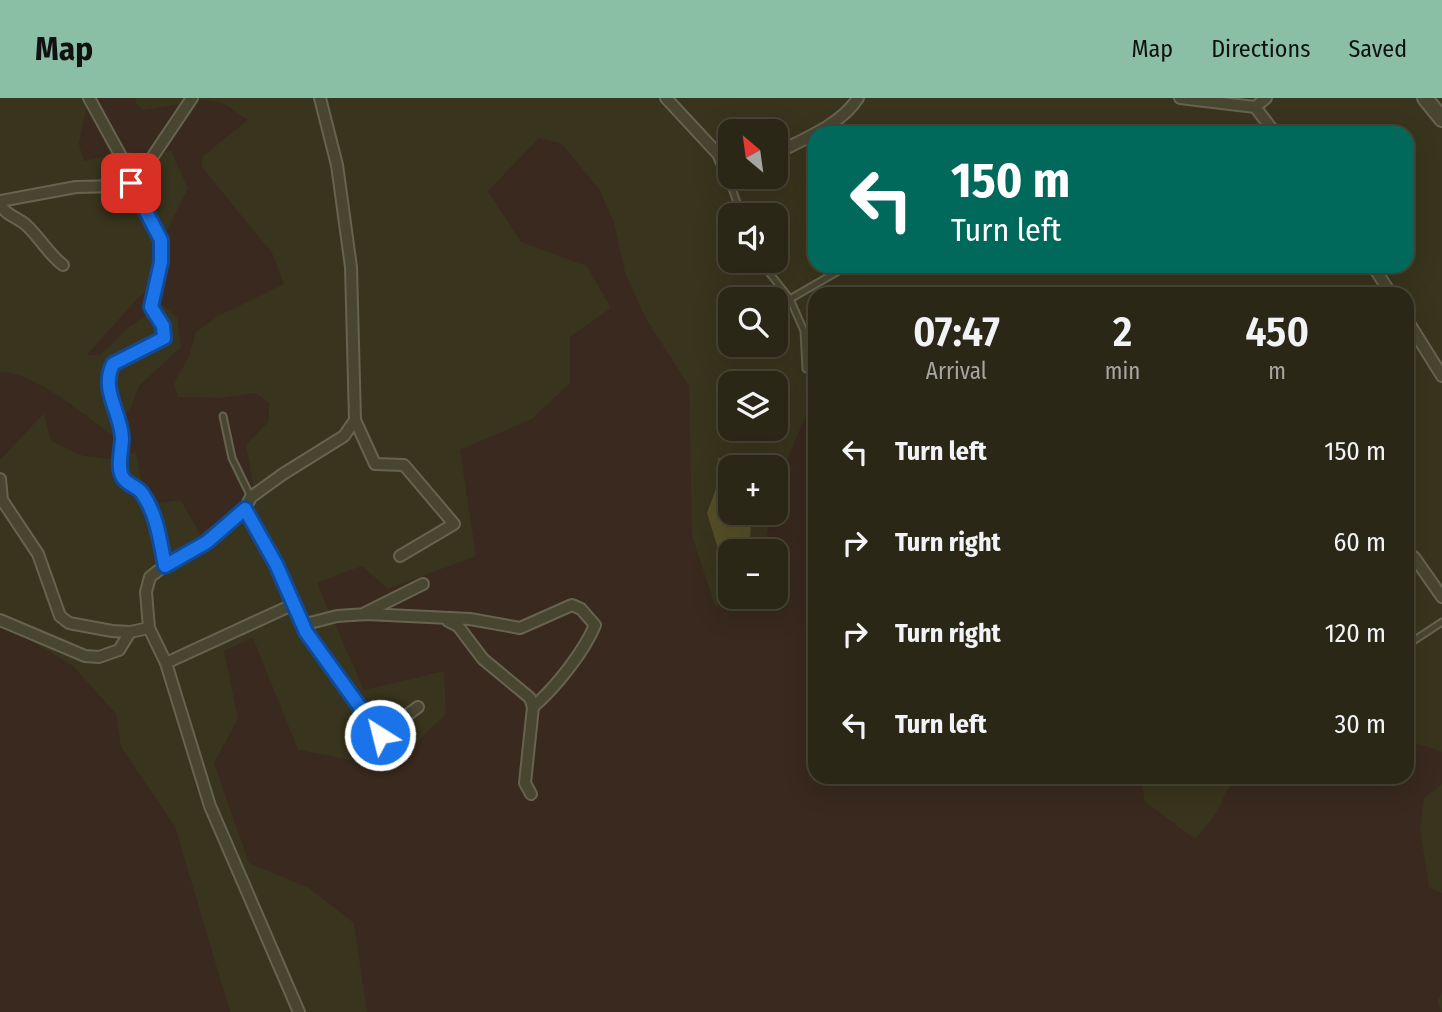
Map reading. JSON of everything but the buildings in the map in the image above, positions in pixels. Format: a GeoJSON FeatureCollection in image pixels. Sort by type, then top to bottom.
{"type":"FeatureCollection","features":[{"type":"Feature","properties":{"kind":"street"},"geometry":{"type":"LineString","coordinates":[[89,98],[161,240],[161,262],[151,307],[163,326],[164,338],[113,364],[108,386],[122,435],[120,474],[126,482],[139,489],[149,503],[165,566]]}},
{"type":"Feature","properties":{"kind":"street"},"geometry":{"type":"LineString","coordinates":[[63,265],[49,255],[27,225],[7,216],[0,203],[76,187],[121,186],[133,181],[192,98]]}},
{"type":"Feature","properties":{"kind":"street"},"geometry":{"type":"LineString","coordinates":[[320,98],[337,165],[351,267],[355,419],[375,464],[404,465],[454,524],[400,556]]}},
{"type":"Feature","properties":{"kind":"street"},"geometry":{"type":"LineString","coordinates":[[666,98],[718,154]]}},
{"type":"Feature","properties":{"kind":"street"},"geometry":{"type":"LineString","coordinates":[[826,126],[845,113],[858,98]]}},
{"type":"Feature","properties":{"kind":"street"},"geometry":{"type":"LineString","coordinates":[[1180,98],[1255,107],[1270,126]]}},
{"type":"Feature","properties":{"kind":"street"},"geometry":{"type":"LineString","coordinates":[[1255,107],[1266,98]]}},
{"type":"Feature","properties":{"kind":"street"},"geometry":{"type":"LineString","coordinates":[[1425,98],[1442,119]]}},
{"type":"Feature","properties":{"kind":"street"},"geometry":{"type":"LineString","coordinates":[[788,147],[808,136]]}},
{"type":"Feature","properties":{"kind":"street"},"geometry":{"type":"LineString","coordinates":[[1414,331],[1442,376]]}},
{"type":"Feature","properties":{"kind":"street"},"geometry":{"type":"LineString","coordinates":[[299,1012],[210,806],[166,663],[149,628],[146,592],[150,578],[165,566],[207,542],[245,509],[251,497],[282,474],[344,436],[355,419]]}},
{"type":"Feature","properties":{"kind":"street"},"geometry":{"type":"LineString","coordinates":[[1,486],[2,500],[38,554],[60,615],[69,623],[83,627],[130,632],[149,628]]}},
{"type":"Feature","properties":{"kind":"street"},"geometry":{"type":"LineString","coordinates":[[245,509],[276,564],[302,625],[380,735],[418,707]]}},
{"type":"Feature","properties":{"kind":"street"},"geometry":{"type":"LineString","coordinates":[[1414,557],[1442,597]]}},
{"type":"Feature","properties":{"kind":"street"},"geometry":{"type":"LineString","coordinates":[[363,614],[423,584]]}},
{"type":"Feature","properties":{"kind":"street"},"geometry":{"type":"LineString","coordinates":[[166,663],[292,605]]}},
{"type":"Feature","properties":{"kind":"street"},"geometry":{"type":"LineString","coordinates":[[302,625],[337,616],[363,614],[470,619],[520,628],[572,605],[590,617],[595,625],[590,639],[555,688],[533,707]]}},
{"type":"Feature","properties":{"kind":"street"},"geometry":{"type":"LineString","coordinates":[[0,620],[85,656],[99,657],[119,650],[130,632]]}},
{"type":"Feature","properties":{"kind":"street"},"geometry":{"type":"LineString","coordinates":[[447,620],[458,626],[483,659],[530,698],[533,707],[525,783],[531,794]]}},
{"type":"Feature","properties":{"kind":"lane"},"geometry":{"type":"LineString","coordinates":[[769,273],[790,299],[804,331],[806,369]]}},
{"type":"Feature","properties":{"kind":"lane"},"geometry":{"type":"LineString","coordinates":[[811,287],[835,273]]}},
{"type":"Feature","properties":{"kind":"lane"},"geometry":{"type":"LineString","coordinates":[[790,299],[808,289]]}},
{"type":"Feature","properties":{"kind":"lane"},"geometry":{"type":"LineString","coordinates":[[222,416],[232,458],[251,497]]}},
{"type":"Feature","properties":{"kind":"lane"},"geometry":{"type":"LineString","coordinates":[[1414,640],[1442,622]]}},
{"type":"Feature","properties":{"kind":"shaded area"},"geometry":{"type":"Polygon","coordinates":[[[88,98],[136,98],[136,104],[143,110],[205,100],[223,103],[248,120],[204,155],[201,166],[272,253],[284,284],[218,316],[196,332],[189,356],[174,383],[178,397],[222,398],[255,393],[269,403],[269,421],[246,445],[253,485],[240,505],[200,534],[181,500],[159,503],[142,483],[136,452],[109,459],[80,455],[51,441],[44,413],[0,460],[0,372],[13,374],[43,386],[111,435],[131,407],[139,386],[181,347],[177,317],[161,304],[129,327],[100,355],[87,355],[137,299],[164,278],[165,235],[188,188],[171,150],[139,161],[130,151],[84,161],[79,144],[88,98]]]}},
{"type":"Feature","properties":{"kind":"shaded area"},"geometry":{"type":"Polygon","coordinates":[[[539,138],[562,144],[600,191],[614,223],[625,273],[646,319],[689,386],[692,536],[718,609],[788,609],[788,539],[767,539],[768,525],[788,525],[788,458],[808,410],[808,784],[1141,784],[1145,802],[1195,839],[1215,815],[1230,784],[1414,784],[1414,742],[1442,752],[1442,784],[1424,798],[1420,829],[1429,887],[1442,893],[1442,993],[1437,1001],[1442,1012],[367,1012],[354,923],[309,888],[249,863],[214,763],[238,719],[224,651],[253,638],[298,750],[391,767],[446,714],[444,671],[364,690],[317,583],[362,566],[388,589],[476,556],[460,450],[532,419],[570,383],[570,337],[611,308],[587,266],[521,242],[488,191],[539,138]]]}},
{"type":"Feature","properties":{"kind":"shaded area"},"geometry":{"type":"Polygon","coordinates":[[[718,483],[718,525],[751,525],[750,539],[718,539],[718,549],[707,513],[718,483]]]}},
{"type":"Feature","properties":{"kind":"shaded area"},"geometry":{"type":"Polygon","coordinates":[[[0,622],[73,666],[116,714],[121,747],[175,827],[230,1012],[0,1012],[0,622]]]}},
{"type":"Feature","properties":{"kind":"route"},"geometry":{"type":"LineString","coordinates":[[131,183],[161,240],[161,262],[151,307],[163,326],[164,338],[113,364],[111,369],[108,386],[122,435],[120,474],[126,482],[139,489],[149,503],[158,528],[165,566],[207,542],[245,509],[276,564],[296,615],[306,632],[380,735]]}}]}
